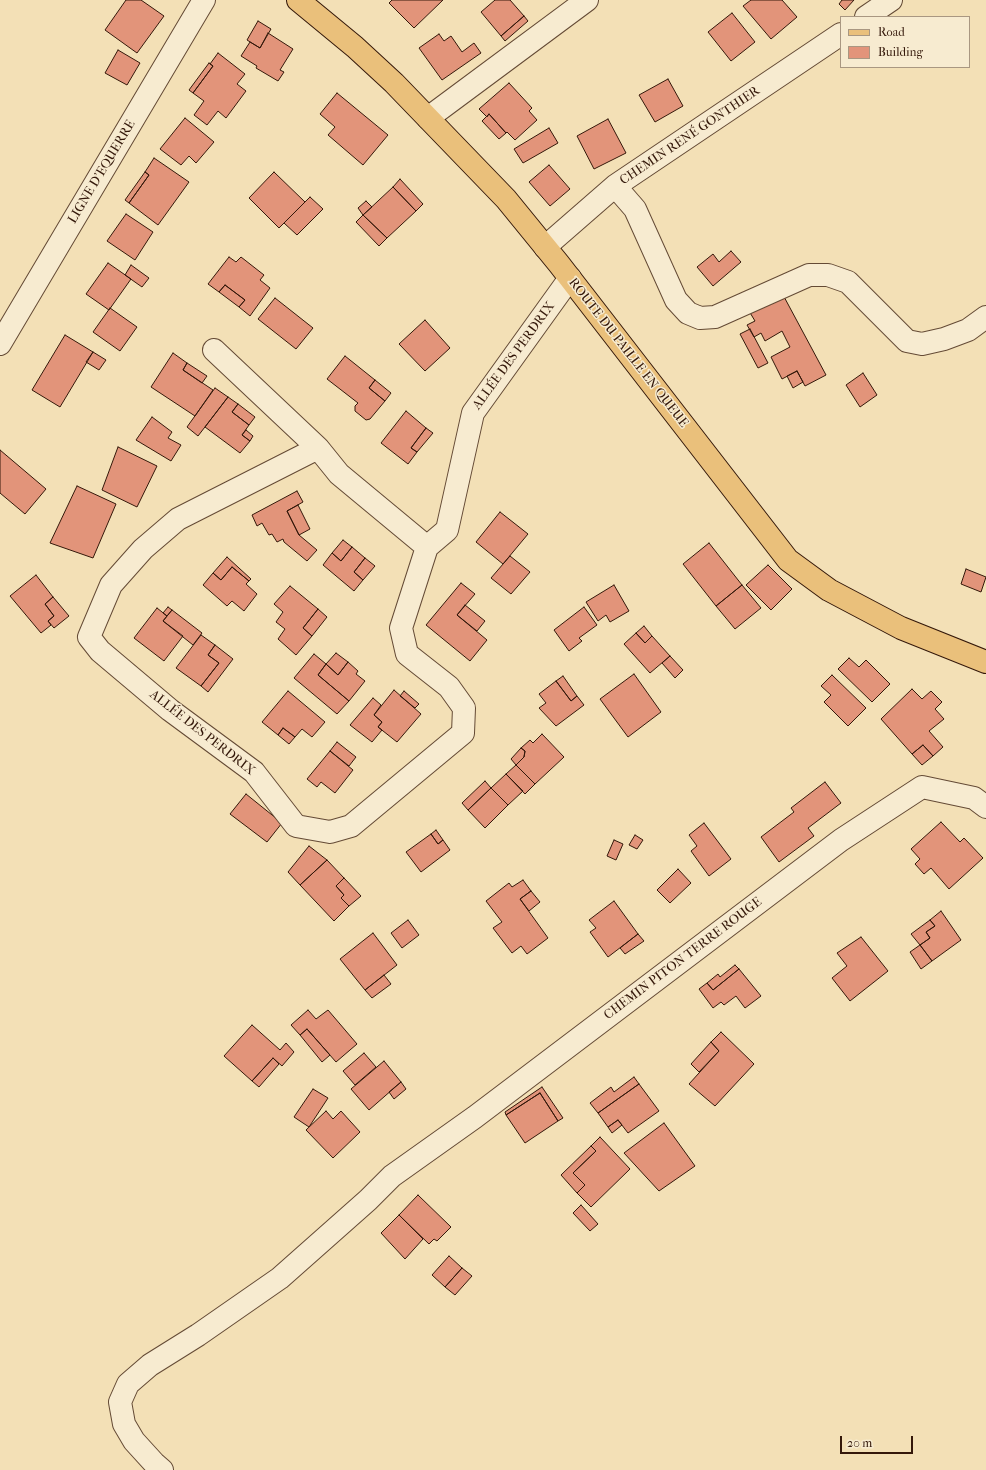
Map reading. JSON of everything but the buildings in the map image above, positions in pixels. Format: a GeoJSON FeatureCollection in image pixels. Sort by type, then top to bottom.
{"type":"FeatureCollection","features":[{"type":"Feature","properties":{"kind":"main road","name":"ROUTE DU PAILLE EN QUEUE"},"geometry":{"type":"LineString","coordinates":[[298,0],[355,47],[394,83],[506,199],[570,278],[788,560],[829,590],[901,628],[986,662]]}},
{"type":"Feature","properties":{"kind":"street","name":"LIGNE D'EQUERRE"},"geometry":{"type":"LineString","coordinates":[[0,344],[204,0]]}},
{"type":"Feature","properties":{"kind":"street"},"geometry":{"type":"LineString","coordinates":[[428,118],[587,0]]}},
{"type":"Feature","properties":{"kind":"street"},"geometry":{"type":"LineString","coordinates":[[867,16],[891,0]]}},
{"type":"Feature","properties":{"kind":"street","name":"CHEMIN RENÉ GONTHIER"},"geometry":{"type":"LineString","coordinates":[[545,247],[615,186],[840,35]]}},
{"type":"Feature","properties":{"kind":"street"},"geometry":{"type":"LineString","coordinates":[[615,186],[635,209],[676,300],[688,313],[700,318],[715,317],[810,275],[828,275],[848,282],[907,341],[922,344],[944,339],[968,330],[986,317]]}},
{"type":"Feature","properties":{"kind":"street","name":"ALLÉE DES PERDRIX"},"geometry":{"type":"LineString","coordinates":[[318,448],[178,520],[143,549],[111,585],[89,637],[100,651],[170,710],[254,772],[296,826],[330,832],[352,826],[463,733],[464,708],[450,687],[407,654],[401,628],[427,547],[447,530],[473,413],[570,278]]}},
{"type":"Feature","properties":{"kind":"street"},"geometry":{"type":"LineString","coordinates":[[214,350],[318,448],[339,474],[427,547]]}},
{"type":"Feature","properties":{"kind":"street","name":"CHEMIN PITON TERRE ROUGE"},"geometry":{"type":"LineString","coordinates":[[162,1470],[134,1441],[124,1424],[120,1402],[128,1384],[150,1366],[198,1335],[280,1278],[368,1200],[392,1176],[475,1117],[841,840],[922,787],[974,798],[986,807]]}}]}
